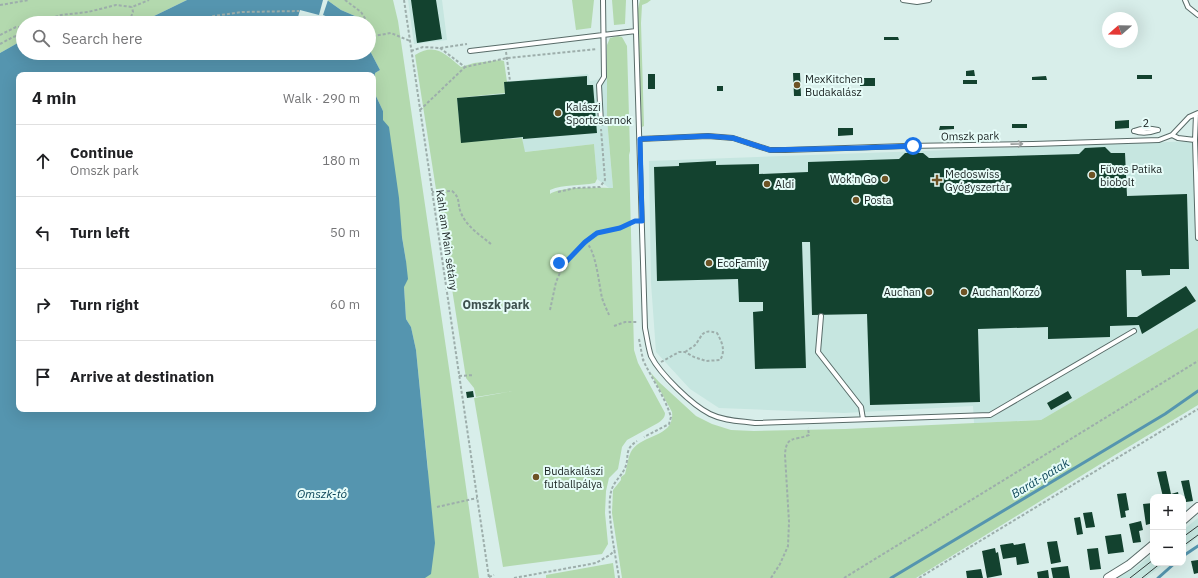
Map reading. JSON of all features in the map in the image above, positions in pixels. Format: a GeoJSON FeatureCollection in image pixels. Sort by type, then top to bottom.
{"type":"FeatureCollection","features":[{"type":"Feature","properties":{"kind":"street"},"geometry":{"type":"LineString","coordinates":[[1186,518],[1198,508]]}},
{"type":"Feature","properties":{"kind":"street"},"geometry":{"type":"LineString","coordinates":[[1108,578],[1129,565],[1150,548]]}},
{"type":"Feature","properties":{"kind":"lane"},"geometry":{"type":"LineString","coordinates":[[601,123],[599,85],[604,77],[603,0]]}},
{"type":"Feature","properties":{"kind":"lane"},"geometry":{"type":"LineString","coordinates":[[635,0],[645,321],[648,344],[651,355],[668,379],[685,396],[710,414],[726,420],[755,423],[990,415],[1134,331]]}},
{"type":"Feature","properties":{"kind":"lane"},"geometry":{"type":"LineString","coordinates":[[903,0],[917,2],[929,0]]}},
{"type":"Feature","properties":{"kind":"lane"},"geometry":{"type":"LineString","coordinates":[[1185,0],[1188,7],[1198,15]]}},
{"type":"Feature","properties":{"kind":"lane"},"geometry":{"type":"LineString","coordinates":[[470,51],[636,31]]}},
{"type":"Feature","properties":{"kind":"lane"},"geometry":{"type":"LineString","coordinates":[[1194,140],[1178,138],[1172,135],[1189,117],[1197,113]]}},
{"type":"Feature","properties":{"kind":"lane"},"geometry":{"type":"LineString","coordinates":[[1197,113],[1194,140],[1198,238]]}},
{"type":"Feature","properties":{"kind":"lane"},"geometry":{"type":"LineString","coordinates":[[1134,130],[1158,130]]}},
{"type":"Feature","properties":{"kind":"lane","name":"Omszk park"},"geometry":{"type":"LineString","coordinates":[[640,139],[708,136],[727,137],[770,150],[778,150],[1159,140],[1172,135]]}},
{"type":"Feature","properties":{"kind":"lane"},"geometry":{"type":"LineString","coordinates":[[821,316],[818,352],[860,407],[863,419]]}},
{"type":"Feature","properties":{"kind":"path"},"geometry":{"type":"LineString","coordinates":[[0,5],[29,0]]}},
{"type":"Feature","properties":{"kind":"path"},"geometry":{"type":"LineString","coordinates":[[58,16],[88,12],[116,5],[132,7],[149,0]]}},
{"type":"Feature","properties":{"kind":"path"},"geometry":{"type":"LineString","coordinates":[[345,0],[363,16]]}},
{"type":"Feature","properties":{"kind":"path","name":"Kahl am Main sétány"},"geometry":{"type":"LineString","coordinates":[[404,0],[489,577]]}},
{"type":"Feature","properties":{"kind":"path"},"geometry":{"type":"LineString","coordinates":[[131,16],[133,12],[132,7]]}},
{"type":"Feature","properties":{"kind":"path"},"geometry":{"type":"LineString","coordinates":[[214,16],[242,12],[299,11]]}},
{"type":"Feature","properties":{"kind":"path"},"geometry":{"type":"LineString","coordinates":[[0,35],[16,27]]}},
{"type":"Feature","properties":{"kind":"path"},"geometry":{"type":"LineString","coordinates":[[376,36],[391,33],[410,41]]}},
{"type":"Feature","properties":{"kind":"path"},"geometry":{"type":"LineString","coordinates":[[0,44],[16,36]]}},
{"type":"Feature","properties":{"kind":"path"},"geometry":{"type":"LineString","coordinates":[[411,51],[423,47],[440,48],[469,44]]}},
{"type":"Feature","properties":{"kind":"path"},"geometry":{"type":"LineString","coordinates":[[505,47],[510,82]]}},
{"type":"Feature","properties":{"kind":"path"},"geometry":{"type":"LineString","coordinates":[[440,48],[465,67]]}},
{"type":"Feature","properties":{"kind":"path"},"geometry":{"type":"LineString","coordinates":[[420,110],[465,67],[507,58],[604,48]]}},
{"type":"Feature","properties":{"kind":"path"},"geometry":{"type":"LineString","coordinates":[[558,192],[575,188],[600,187],[603,185],[605,180],[601,123]]}},
{"type":"Feature","properties":{"kind":"path"},"geometry":{"type":"LineString","coordinates":[[432,192],[452,191],[457,195],[460,212],[471,228],[491,244]]}},
{"type":"Feature","properties":{"kind":"path"},"geometry":{"type":"LineString","coordinates":[[550,310],[556,282],[564,264],[585,242],[597,233],[620,228],[635,221],[642,221]]}},
{"type":"Feature","properties":{"kind":"path"},"geometry":{"type":"LineString","coordinates":[[585,242],[589,244],[593,255],[603,300],[610,315]]}},
{"type":"Feature","properties":{"kind":"path"},"geometry":{"type":"LineString","coordinates":[[559,263],[564,264]]}},
{"type":"Feature","properties":{"kind":"path"},"geometry":{"type":"LineString","coordinates":[[614,326],[625,322],[645,321]]}},
{"type":"Feature","properties":{"kind":"path"},"geometry":{"type":"LineString","coordinates":[[657,364],[679,352],[685,352],[694,346],[703,333],[709,330],[717,333],[722,342],[723,355],[720,360],[706,362],[694,358],[685,352]]}},
{"type":"Feature","properties":{"kind":"path"},"geometry":{"type":"LineString","coordinates":[[644,437],[669,424],[671,418],[669,410],[643,360],[651,355]]}},
{"type":"Feature","properties":{"kind":"path"},"geometry":{"type":"LineString","coordinates":[[844,578],[1198,361]]}},
{"type":"Feature","properties":{"kind":"path"},"geometry":{"type":"LineString","coordinates":[[459,376],[474,375]]}},
{"type":"Feature","properties":{"kind":"path"},"geometry":{"type":"LineString","coordinates":[[919,578],[1198,409]]}},
{"type":"Feature","properties":{"kind":"path"},"geometry":{"type":"LineString","coordinates":[[771,578],[780,564],[788,546],[789,522],[785,446],[790,440],[808,435],[808,421]]}},
{"type":"Feature","properties":{"kind":"path"},"geometry":{"type":"LineString","coordinates":[[619,578],[614,550],[610,512],[610,493],[616,480],[625,468],[626,456],[629,448],[637,441]]}},
{"type":"Feature","properties":{"kind":"path"},"geometry":{"type":"LineString","coordinates":[[437,507],[477,498]]}},
{"type":"Feature","properties":{"kind":"path"},"geometry":{"type":"LineString","coordinates":[[514,578],[596,563],[610,555],[614,550]]}},
{"type":"Feature","properties":{"kind":"path"},"geometry":{"type":"LineString","coordinates":[[489,577],[494,576]]}},
{"type":"Feature","properties":{"kind":"shaded area"},"geometry":{"type":"Polygon","coordinates":[[[408,0],[442,0],[447,40],[414,44],[408,0]]]}},
{"type":"Feature","properties":{"kind":"shaded area"},"geometry":{"type":"Polygon","coordinates":[[[588,74],[590,81],[607,78],[607,119],[613,188],[609,188],[597,179],[594,144],[524,152],[522,138],[461,143],[457,98],[505,93],[504,82],[588,74]]]}},
{"type":"Feature","properties":{"kind":"shaded area"},"geometry":{"type":"Polygon","coordinates":[[[1196,124],[1198,124],[1198,328],[1041,420],[974,423],[973,406],[844,413],[719,408],[690,389],[656,352],[651,283],[649,161],[1196,141],[1196,124]]]}},
{"type":"Feature","properties":{"kind":"shaded area"},"geometry":{"type":"Polygon","coordinates":[[[1198,518],[1198,537],[1186,547],[1186,530],[1186,528],[1198,518]]]}},
{"type":"Feature","properties":{"kind":"shaded area"},"geometry":{"type":"Polygon","coordinates":[[[1150,556],[1150,566],[1161,566],[1146,578],[1111,578],[1132,570],[1150,556]]]}},
{"type":"Feature","properties":{"kind":"green space"},"geometry":{"type":"Polygon","coordinates":[[[0,0],[187,0],[154,16],[16,16],[16,44],[0,53],[0,0]]]}},
{"type":"Feature","properties":{"kind":"green space"},"geometry":{"type":"Polygon","coordinates":[[[327,0],[393,0],[398,21],[479,578],[381,578],[412,485],[428,470],[416,350],[411,327],[406,319],[404,287],[406,261],[383,120],[383,111],[376,96],[376,72],[380,70],[375,60],[376,60],[376,16],[355,16],[341,10],[327,0]]]}},
{"type":"Feature","properties":{"kind":"green space"},"geometry":{"type":"Polygon","coordinates":[[[572,0],[594,0],[591,28],[576,30],[572,0]]]}},
{"type":"Feature","properties":{"kind":"green space"},"geometry":{"type":"Polygon","coordinates":[[[612,0],[626,0],[625,24],[614,25],[612,0]]]}},
{"type":"Feature","properties":{"kind":"green space"},"geometry":{"type":"Polygon","coordinates":[[[640,0],[651,0],[642,5],[641,23],[644,126],[642,127],[637,13],[640,0]]]}},
{"type":"Feature","properties":{"kind":"green space"},"geometry":{"type":"Polygon","coordinates":[[[618,36],[622,37],[627,46],[634,350],[638,363],[665,415],[658,423],[627,440],[622,447],[618,469],[609,478],[606,491],[605,513],[608,544],[602,554],[503,567],[474,398],[513,391],[476,397],[474,388],[466,378],[450,276],[448,276],[415,55],[422,51],[440,51],[461,67],[474,63],[500,60],[504,61],[507,82],[504,82],[505,93],[457,98],[461,142],[522,138],[525,152],[594,144],[597,179],[595,183],[555,188],[550,190],[550,194],[555,191],[571,189],[613,188],[607,119],[607,45],[610,38],[618,36]]]}},
{"type":"Feature","properties":{"kind":"green space"},"geometry":{"type":"Polygon","coordinates":[[[1198,328],[1198,405],[916,578],[622,578],[612,513],[613,490],[621,480],[621,477],[625,474],[632,450],[643,441],[664,431],[672,420],[672,412],[650,372],[696,416],[712,424],[731,430],[754,431],[845,429],[1041,420],[1198,328]]]}},
{"type":"Feature","properties":{"kind":"green space"},"geometry":{"type":"Polygon","coordinates":[[[613,563],[615,578],[546,578],[546,575],[613,563]]]}},
{"type":"Feature","properties":{"kind":"water"},"geometry":{"type":"Polygon","coordinates":[[[187,0],[327,0],[341,10],[355,16],[154,16],[187,0]]]}},
{"type":"Feature","properties":{"kind":"water","name":"Omszk-tó"},"geometry":{"type":"Polygon","coordinates":[[[16,44],[16,60],[375,60],[380,70],[376,72],[16,72],[16,412],[376,412],[376,96],[383,111],[383,120],[389,127],[399,198],[402,237],[408,279],[404,287],[406,319],[411,327],[416,350],[435,543],[431,574],[425,578],[0,578],[0,53],[16,44]]]}},
{"type":"Feature","properties":{"kind":"pier"},"geometry":{"type":"Polygon","coordinates":[[[323,0],[328,0],[323,15],[326,16],[298,16],[300,10],[319,15],[323,0]]]}},
{"type":"Feature","properties":{"kind":"building"},"geometry":{"type":"Polygon","coordinates":[[[411,0],[436,0],[442,39],[417,43],[411,0]]]}},
{"type":"Feature","properties":{"kind":"building"},"geometry":{"type":"Polygon","coordinates":[[[884,37],[898,37],[899,40],[884,40],[884,37]]]}},
{"type":"Feature","properties":{"kind":"building"},"geometry":{"type":"Polygon","coordinates":[[[974,70],[975,76],[966,76],[966,71],[974,70]]]}},
{"type":"Feature","properties":{"kind":"building","name":"MexKitchen Budakalász"},"geometry":{"type":"Polygon","coordinates":[[[793,73],[800,73],[801,96],[794,96],[793,73]]]}},
{"type":"Feature","properties":{"kind":"building"},"geometry":{"type":"Polygon","coordinates":[[[648,74],[655,74],[655,89],[648,89],[648,74]]]}},
{"type":"Feature","properties":{"kind":"building"},"geometry":{"type":"Polygon","coordinates":[[[1137,75],[1152,75],[1152,79],[1137,79],[1137,75]]]}},
{"type":"Feature","properties":{"kind":"building"},"geometry":{"type":"Polygon","coordinates":[[[587,76],[587,85],[593,85],[597,133],[523,139],[523,137],[461,143],[457,98],[505,94],[504,82],[587,76]]]}},
{"type":"Feature","properties":{"kind":"building"},"geometry":{"type":"Polygon","coordinates":[[[1046,76],[1047,80],[1032,80],[1032,77],[1046,76]]]}},
{"type":"Feature","properties":{"kind":"building"},"geometry":{"type":"Polygon","coordinates":[[[860,78],[875,78],[875,86],[860,86],[860,78]]]}},
{"type":"Feature","properties":{"kind":"building"},"geometry":{"type":"Polygon","coordinates":[[[963,80],[977,80],[977,84],[963,84],[963,80]]]}},
{"type":"Feature","properties":{"kind":"building"},"geometry":{"type":"Polygon","coordinates":[[[717,86],[723,86],[723,91],[717,91],[717,86]]]}},
{"type":"Feature","properties":{"kind":"building"},"geometry":{"type":"Polygon","coordinates":[[[1129,120],[1129,128],[1115,129],[1115,121],[1129,120]]]}},
{"type":"Feature","properties":{"kind":"building"},"geometry":{"type":"Polygon","coordinates":[[[1012,124],[1027,124],[1027,128],[1012,128],[1012,124]]]}},
{"type":"Feature","properties":{"kind":"building"},"geometry":{"type":"Polygon","coordinates":[[[940,126],[954,126],[954,129],[939,130],[940,126]]]}},
{"type":"Feature","properties":{"kind":"building"},"geometry":{"type":"Polygon","coordinates":[[[838,128],[853,128],[853,135],[838,136],[838,128]]]}},
{"type":"Feature","properties":{"kind":"building","name":"Auchan Korzó"},"geometry":{"type":"Polygon","coordinates":[[[1105,147],[1111,153],[1125,153],[1127,196],[1187,194],[1189,269],[1170,269],[1170,275],[1142,276],[1141,270],[1126,270],[1127,317],[1137,317],[1186,286],[1196,301],[1142,334],[1139,325],[1110,326],[1110,337],[1048,339],[1048,327],[978,329],[980,402],[870,405],[867,314],[812,315],[810,242],[802,242],[806,368],[755,369],[753,312],[763,311],[763,302],[739,302],[738,279],[657,281],[654,167],[679,166],[679,163],[716,161],[716,165],[759,164],[759,174],[808,172],[808,162],[899,159],[905,153],[923,153],[929,158],[1079,154],[1085,148],[1105,147]]]}},
{"type":"Feature","properties":{"kind":"building"},"geometry":{"type":"Polygon","coordinates":[[[473,391],[474,397],[467,398],[466,392],[473,391]]]}},
{"type":"Feature","properties":{"kind":"building"},"geometry":{"type":"Polygon","coordinates":[[[1068,391],[1072,398],[1051,410],[1047,403],[1068,391]]]}},
{"type":"Feature","properties":{"kind":"building"},"geometry":{"type":"Polygon","coordinates":[[[1166,471],[1171,494],[1162,494],[1157,472],[1166,471]]]}},
{"type":"Feature","properties":{"kind":"building"},"geometry":{"type":"Polygon","coordinates":[[[1189,480],[1193,501],[1186,502],[1186,494],[1184,494],[1181,481],[1189,480]]]}},
{"type":"Feature","properties":{"kind":"building"},"geometry":{"type":"Polygon","coordinates":[[[1126,493],[1129,510],[1125,511],[1126,517],[1121,518],[1117,494],[1126,493]]]}},
{"type":"Feature","properties":{"kind":"building"},"geometry":{"type":"Polygon","coordinates":[[[1150,503],[1150,524],[1146,525],[1143,504],[1150,503]]]}},
{"type":"Feature","properties":{"kind":"building"},"geometry":{"type":"Polygon","coordinates":[[[1092,512],[1095,527],[1086,528],[1083,513],[1092,512]]]}},
{"type":"Feature","properties":{"kind":"building"},"geometry":{"type":"Polygon","coordinates":[[[1080,517],[1083,534],[1077,535],[1074,518],[1080,517]]]}},
{"type":"Feature","properties":{"kind":"building"},"geometry":{"type":"Polygon","coordinates":[[[1141,521],[1143,530],[1139,531],[1141,542],[1133,543],[1129,524],[1141,521]]]}},
{"type":"Feature","properties":{"kind":"building"},"geometry":{"type":"Polygon","coordinates":[[[1121,534],[1124,552],[1108,554],[1105,536],[1121,534]]]}},
{"type":"Feature","properties":{"kind":"building"},"geometry":{"type":"Polygon","coordinates":[[[1057,541],[1061,562],[1051,564],[1047,542],[1057,541]]]}},
{"type":"Feature","properties":{"kind":"building"},"geometry":{"type":"Polygon","coordinates":[[[1013,543],[1014,545],[1025,543],[1029,563],[1017,565],[1016,557],[1003,559],[1000,545],[1013,543]]]}},
{"type":"Feature","properties":{"kind":"building"},"geometry":{"type":"Polygon","coordinates":[[[995,548],[996,553],[998,552],[1002,575],[987,578],[982,551],[995,548]]]}},
{"type":"Feature","properties":{"kind":"building"},"geometry":{"type":"Polygon","coordinates":[[[1098,548],[1101,569],[1090,570],[1087,549],[1098,548]]]}},
{"type":"Feature","properties":{"kind":"building"},"geometry":{"type":"Polygon","coordinates":[[[1198,560],[1198,573],[1194,574],[1191,561],[1198,560]]]}},
{"type":"Feature","properties":{"kind":"building"},"geometry":{"type":"Polygon","coordinates":[[[1068,566],[1070,578],[1053,578],[1051,568],[1068,566]]]}},
{"type":"Feature","properties":{"kind":"building"},"geometry":{"type":"Polygon","coordinates":[[[981,569],[983,578],[967,578],[966,571],[981,569]]]}},
{"type":"Feature","properties":{"kind":"building"},"geometry":{"type":"Polygon","coordinates":[[[1048,570],[1049,578],[1038,578],[1037,572],[1048,570]]]}},
{"type":"Feature","properties":{"kind":"waterway","name":"Barát-patak"},"geometry":{"type":"LineString","coordinates":[[891,578],[1165,414],[1198,391]]}},
{"type":"Feature","properties":{"kind":"waterway"},"geometry":{"type":"LineString","coordinates":[[1186,554],[1198,546]]}},
{"type":"Feature","properties":{"kind":"waterway"},"geometry":{"type":"LineString","coordinates":[[1158,578],[1172,566]]}},
{"type":"Feature","properties":{"kind":"tram line"},"geometry":{"type":"LineString","coordinates":[[1186,535],[1198,526]]}},
{"type":"Feature","properties":{"kind":"tram line"},"geometry":{"type":"LineString","coordinates":[[1186,544],[1198,535]]}},
{"type":"Feature","properties":{"kind":"tram line"},"geometry":{"type":"LineString","coordinates":[[1130,578],[1150,562]]}},
{"type":"Feature","properties":{"kind":"tram line"},"geometry":{"type":"LineString","coordinates":[[1142,578],[1157,566]]}},
{"type":"Feature","properties":{"kind":"place","name":"MexKitchen Budakalász"},"geometry":{"type":"Point","coordinates":[797,85]}},
{"type":"Feature","properties":{"kind":"place","name":"Kalászi Sportcsarnok"},"geometry":{"type":"Point","coordinates":[558,113]}},
{"type":"Feature","properties":{"kind":"place","name":"Füves Patika biobolt"},"geometry":{"type":"Point","coordinates":[1092,175]}},
{"type":"Feature","properties":{"kind":"place","name":"Wok'n Go"},"geometry":{"type":"Point","coordinates":[885,179]}},
{"type":"Feature","properties":{"kind":"place","name":"Medoswiss Gyógyszertár"},"geometry":{"type":"Point","coordinates":[937,180]}},
{"type":"Feature","properties":{"kind":"place","name":"Aldi"},"geometry":{"type":"Point","coordinates":[767,184]}},
{"type":"Feature","properties":{"kind":"place","name":"Posta"},"geometry":{"type":"Point","coordinates":[856,200]}},
{"type":"Feature","properties":{"kind":"place","name":"EcoFamily"},"geometry":{"type":"Point","coordinates":[709,263]}},
{"type":"Feature","properties":{"kind":"place","name":"Auchan"},"geometry":{"type":"Point","coordinates":[929,292]}},
{"type":"Feature","properties":{"kind":"place","name":"Auchan Korzó"},"geometry":{"type":"Point","coordinates":[964,292]}},
{"type":"Feature","properties":{"kind":"place","name":"Budakalászi futballpálya"},"geometry":{"type":"Point","coordinates":[536,477]}},
{"type":"Feature","properties":{"kind":"district","name":"Omszk park"},"geometry":{"type":"Point","coordinates":[496,304]}},
{"type":"Feature","properties":{"kind":"route"},"geometry":{"type":"LineString","coordinates":[[559,263],[564,264],[585,242],[597,233],[620,228],[635,221],[642,221],[640,139],[708,136],[733,138],[770,150],[913,146]]}}]}
